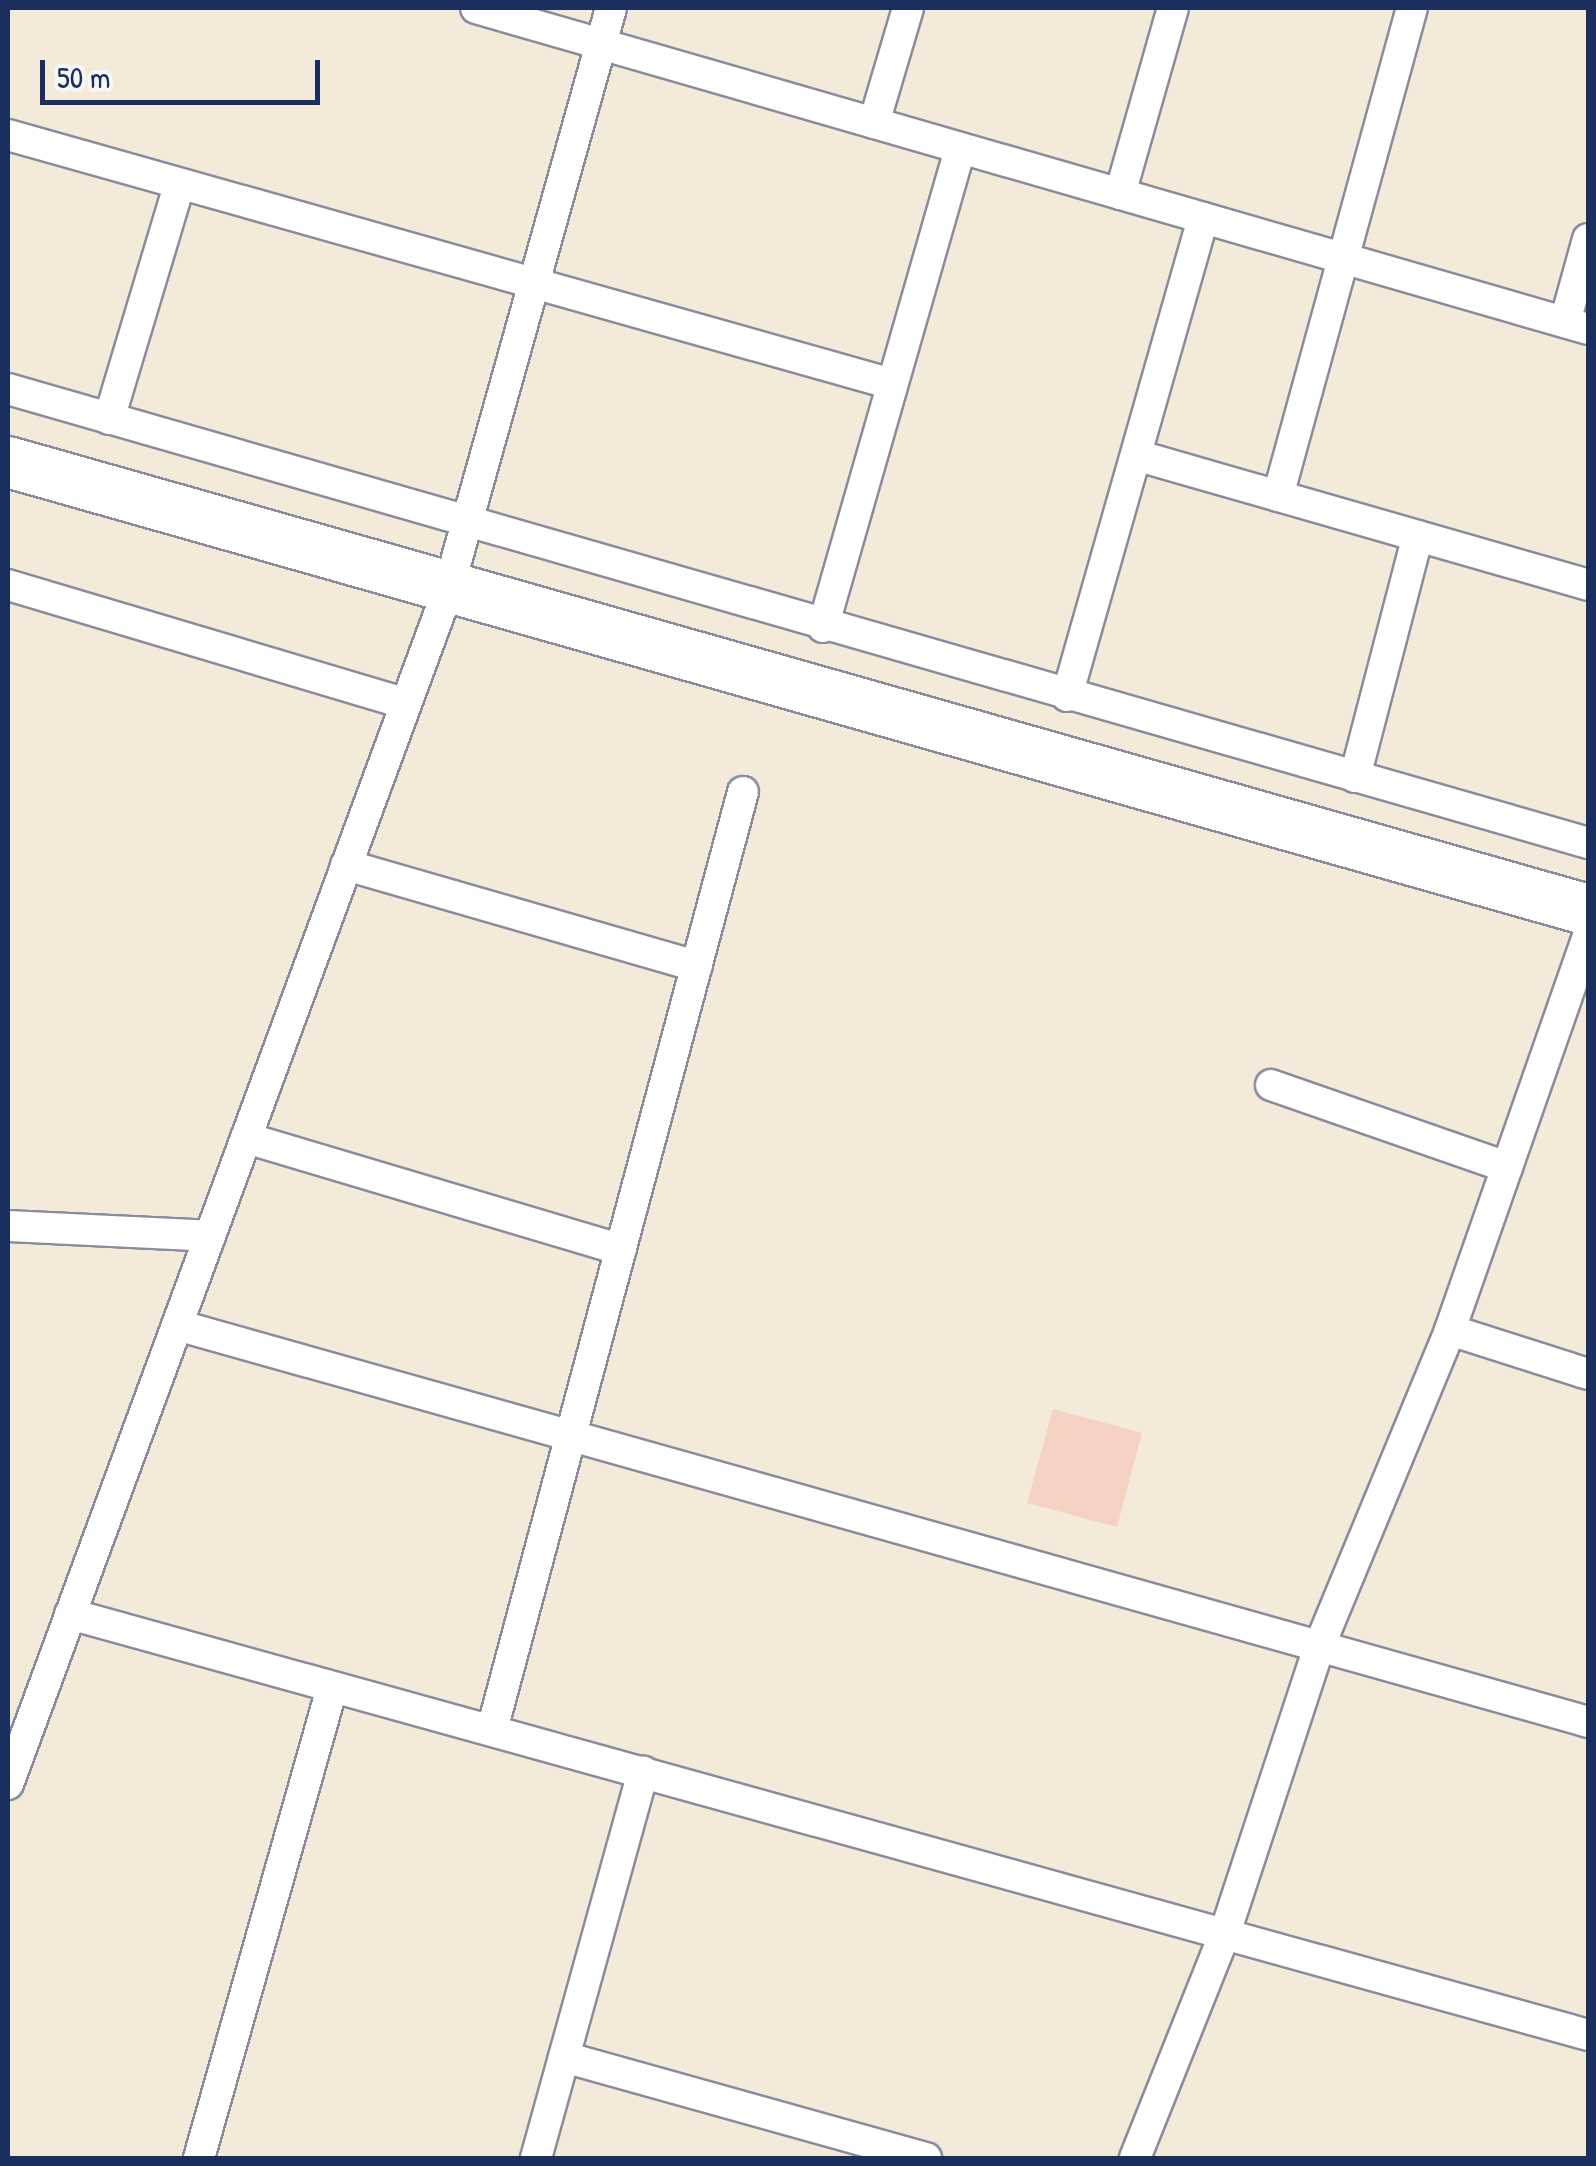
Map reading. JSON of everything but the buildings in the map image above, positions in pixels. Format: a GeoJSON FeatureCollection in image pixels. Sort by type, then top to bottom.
{"type":"FeatureCollection","features":[{"type":"Feature","properties":{"kind":"main road"},"geometry":{"type":"LineString","coordinates":[[8,462],[448,590],[1588,910]]}},
{"type":"Feature","properties":{"kind":"street"},"geometry":{"type":"LineString","coordinates":[[476,8],[1577,326],[1588,238]]}},
{"type":"Feature","properties":{"kind":"street"},"geometry":{"type":"LineString","coordinates":[[8,1784],[448,590],[611,8]]}},
{"type":"Feature","properties":{"kind":"street"},"geometry":{"type":"LineString","coordinates":[[874,123],[908,8]]}},
{"type":"Feature","properties":{"kind":"street"},"geometry":{"type":"LineString","coordinates":[[1120,194],[1173,8]]}},
{"type":"Feature","properties":{"kind":"street"},"geometry":{"type":"LineString","coordinates":[[1278,496],[1412,8]]}},
{"type":"Feature","properties":{"kind":"street"},"geometry":{"type":"LineString","coordinates":[[8,136],[892,384]]}},
{"type":"Feature","properties":{"kind":"street"},"geometry":{"type":"LineString","coordinates":[[823,626],[960,148]]}},
{"type":"Feature","properties":{"kind":"street"},"geometry":{"type":"LineString","coordinates":[[109,419],[180,184]]}},
{"type":"Feature","properties":{"kind":"street"},"geometry":{"type":"LineString","coordinates":[[1068,696],[1139,456],[1203,218]]}},
{"type":"Feature","properties":{"kind":"street"},"geometry":{"type":"LineString","coordinates":[[8,389],[466,526],[1588,844]]}},
{"type":"Feature","properties":{"kind":"street"},"geometry":{"type":"LineString","coordinates":[[1139,456],[1588,585]]}},
{"type":"Feature","properties":{"kind":"street"},"geometry":{"type":"LineString","coordinates":[[1354,777],[1418,536]]}},
{"type":"Feature","properties":{"kind":"street"},"geometry":{"type":"LineString","coordinates":[[8,584],[406,704]]}},
{"type":"Feature","properties":{"kind":"street"},"geometry":{"type":"LineString","coordinates":[[492,1730],[743,792]]}},
{"type":"Feature","properties":{"kind":"street"},"geometry":{"type":"LineString","coordinates":[[346,865],[697,966]]}},
{"type":"Feature","properties":{"kind":"street"},"geometry":{"type":"LineString","coordinates":[[1135,2158],[1226,1930],[1319,1646],[1450,1330],[1588,936]]}},
{"type":"Feature","properties":{"kind":"street"},"geometry":{"type":"LineString","coordinates":[[1272,1085],[1507,1167]]}},
{"type":"Feature","properties":{"kind":"street"},"geometry":{"type":"LineString","coordinates":[[246,1138],[621,1250]]}},
{"type":"Feature","properties":{"kind":"street"},"geometry":{"type":"LineString","coordinates":[[8,1226],[210,1236]]}},
{"type":"Feature","properties":{"kind":"street"},"geometry":{"type":"LineString","coordinates":[[177,1325],[1588,1722]]}},
{"type":"Feature","properties":{"kind":"street"},"geometry":{"type":"LineString","coordinates":[[1450,1330],[1588,1374]]}},
{"type":"Feature","properties":{"kind":"street"},"geometry":{"type":"LineString","coordinates":[[70,1614],[1226,1930],[1588,2034]]}},
{"type":"Feature","properties":{"kind":"street"},"geometry":{"type":"LineString","coordinates":[[200,2158],[332,1688]]}},
{"type":"Feature","properties":{"kind":"street"},"geometry":{"type":"LineString","coordinates":[[536,2158],[643,1772]]}},
{"type":"Feature","properties":{"kind":"street"},"geometry":{"type":"LineString","coordinates":[[564,2057],[926,2158]]}},
{"type":"Feature","properties":{"kind":"shaded area"},"geometry":{"type":"Polygon","coordinates":[[[1053,1409],[1142,1433],[1117,1527],[1027,1503],[1053,1409]]]}}]}
